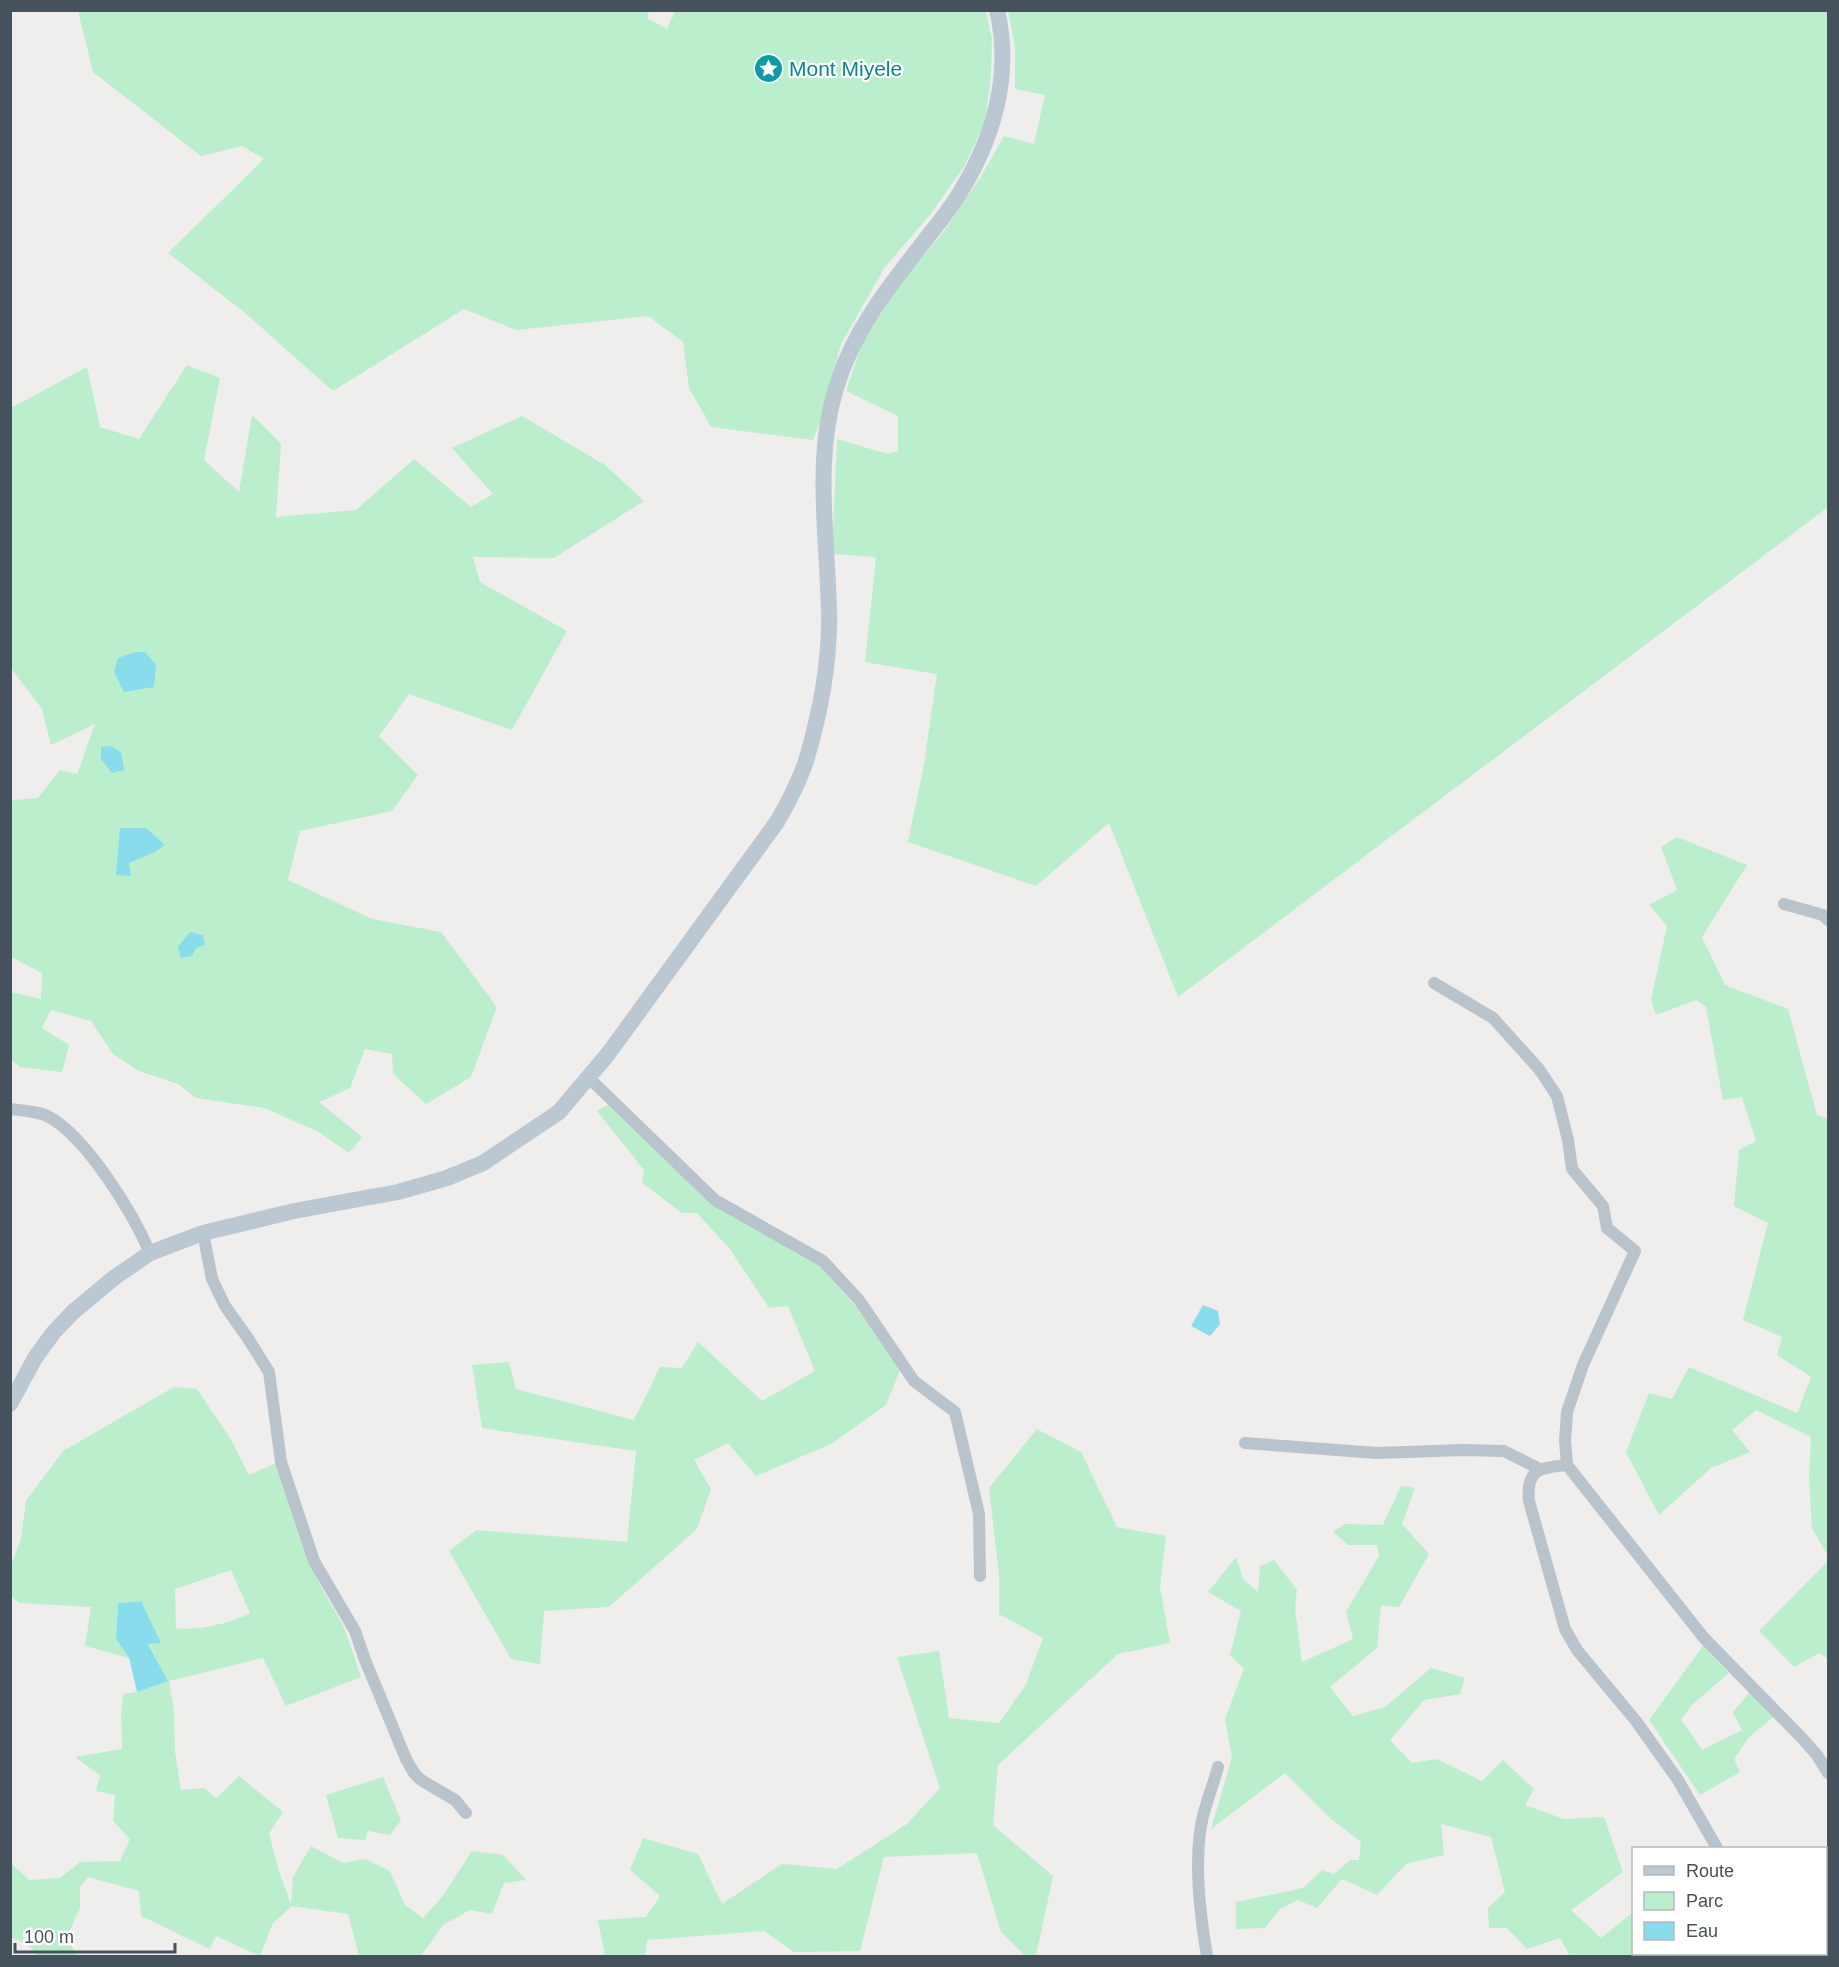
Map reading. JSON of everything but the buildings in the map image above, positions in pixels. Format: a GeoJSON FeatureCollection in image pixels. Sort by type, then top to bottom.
{"type":"FeatureCollection","features":[{"type":"Feature","properties":{"kind":"street"},"geometry":{"type":"LineString","coordinates":[[10,1404],[52,1334],[81,1305],[150,1252],[203,1233],[294,1211],[398,1192],[447,1178],[483,1163],[559,1112],[609,1054],[777,822],[806,762],[827,656],[829,615],[824,512],[824,451],[837,384],[868,316],[956,201],[976,164],[999,102],[1003,67],[997,10]]}},
{"type":"Feature","properties":{"kind":"street"},"geometry":{"type":"LineString","coordinates":[[1784,904],[1823,915],[1828,920]]}},
{"type":"Feature","properties":{"kind":"street"},"geometry":{"type":"LineString","coordinates":[[1434,983],[1493,1018],[1539,1068],[1557,1096],[1568,1140],[1572,1169],[1603,1206],[1607,1228],[1635,1251],[1583,1365],[1567,1412],[1565,1441],[1567,1465],[1704,1638],[1800,1736],[1828,1773]]}},
{"type":"Feature","properties":{"kind":"street"},"geometry":{"type":"LineString","coordinates":[[589,1078],[715,1200],[823,1261],[859,1300],[914,1381],[955,1412],[979,1514],[980,1576]]}},
{"type":"Feature","properties":{"kind":"street"},"geometry":{"type":"LineString","coordinates":[[10,1109],[39,1112],[52,1118],[73,1137],[104,1172],[140,1228],[150,1252]]}},
{"type":"Feature","properties":{"kind":"street"},"geometry":{"type":"LineString","coordinates":[[203,1233],[212,1278],[225,1306],[269,1372],[281,1462],[314,1561],[361,1644],[365,1660],[406,1759],[421,1780],[441,1790],[466,1813]]}},
{"type":"Feature","properties":{"kind":"street"},"geometry":{"type":"LineString","coordinates":[[1245,1443],[1377,1453],[1504,1451],[1540,1469]]}},
{"type":"Feature","properties":{"kind":"street"},"geometry":{"type":"LineString","coordinates":[[1567,1465],[1540,1469],[1528,1484],[1529,1501],[1565,1629],[1577,1650],[1636,1721],[1677,1780],[1716,1847]]}},
{"type":"Feature","properties":{"kind":"street"},"geometry":{"type":"LineString","coordinates":[[1207,1956],[1199,1908],[1198,1846],[1201,1823],[1218,1767]]}},
{"type":"Feature","properties":{"kind":"green space"},"geometry":{"type":"Polygon","coordinates":[[[649,10],[647,18],[667,29],[675,11],[986,11],[992,39],[991,75],[985,122],[965,165],[930,215],[885,267],[841,344],[813,440],[711,427],[689,388],[683,342],[648,316],[516,330],[464,309],[333,391],[244,312],[168,253],[264,159],[242,146],[201,156],[93,72],[78,11],[649,10]]]}},
{"type":"Feature","properties":{"kind":"green space"},"geometry":{"type":"Polygon","coordinates":[[[1008,11],[1828,11],[1828,507],[1178,997],[1109,823],[1036,886],[908,842],[924,764],[937,674],[865,662],[876,557],[832,554],[837,439],[888,454],[898,451],[898,416],[846,391],[861,346],[897,287],[942,234],[980,178],[1004,136],[1034,144],[1045,95],[1015,89],[1015,47],[1008,11]]]}},
{"type":"Feature","properties":{"kind":"green space"},"geometry":{"type":"Polygon","coordinates":[[[187,365],[220,378],[204,460],[239,492],[252,415],[281,444],[276,517],[356,510],[414,459],[471,507],[493,494],[452,448],[522,416],[605,465],[644,501],[554,558],[473,557],[480,582],[567,631],[512,730],[409,694],[379,736],[418,775],[392,811],[300,831],[288,880],[372,919],[441,932],[497,1007],[471,1077],[426,1104],[393,1074],[392,1054],[365,1049],[350,1088],[319,1102],[362,1137],[349,1153],[317,1131],[264,1108],[196,1098],[178,1084],[139,1071],[113,1054],[91,1021],[51,1010],[42,1028],[69,1045],[62,1072],[20,1067],[11,1060],[11,992],[41,999],[42,973],[11,957],[11,802],[38,798],[60,770],[77,774],[95,724],[51,745],[42,709],[11,668],[11,408],[87,367],[100,427],[139,439],[187,365]]]}},
{"type":"Feature","properties":{"kind":"green space"},"geometry":{"type":"Polygon","coordinates":[[[1677,837],[1747,865],[1702,937],[1725,985],[1788,1009],[1817,1115],[1828,1119],[1828,1556],[1812,1528],[1809,1478],[1811,1437],[1756,1410],[1732,1430],[1750,1452],[1711,1468],[1659,1515],[1626,1452],[1649,1393],[1672,1399],[1689,1367],[1797,1413],[1811,1377],[1777,1355],[1782,1337],[1743,1320],[1768,1223],[1734,1206],[1739,1150],[1756,1141],[1742,1097],[1723,1100],[1706,1007],[1696,1000],[1656,1015],[1651,1000],[1667,926],[1649,905],[1677,890],[1661,847],[1677,837]]]}},
{"type":"Feature","properties":{"kind":"green space"},"geometry":{"type":"Polygon","coordinates":[[[608,1105],[712,1204],[819,1265],[856,1307],[900,1370],[886,1405],[831,1444],[756,1476],[728,1443],[694,1460],[711,1489],[697,1529],[609,1607],[544,1611],[540,1664],[511,1659],[449,1551],[477,1530],[627,1542],[636,1451],[482,1428],[472,1365],[509,1362],[516,1389],[634,1420],[660,1367],[682,1368],[698,1342],[762,1401],[815,1371],[788,1306],[769,1308],[729,1248],[697,1213],[682,1213],[642,1183],[644,1170],[597,1111],[608,1105]]]}},
{"type":"Feature","properties":{"kind":"green space"},"geometry":{"type":"Polygon","coordinates":[[[174,1387],[197,1389],[232,1441],[249,1475],[276,1463],[303,1547],[322,1589],[344,1627],[361,1677],[286,1706],[263,1658],[169,1681],[174,1710],[175,1752],[181,1790],[204,1788],[216,1798],[239,1776],[283,1812],[269,1833],[279,1872],[291,1904],[293,1877],[311,1846],[343,1863],[365,1859],[390,1871],[405,1905],[423,1918],[442,1897],[472,1851],[503,1855],[526,1880],[504,1883],[492,1914],[470,1910],[443,1925],[421,1956],[359,1956],[348,1914],[292,1906],[273,1923],[260,1956],[216,1936],[210,1949],[141,1916],[139,1891],[88,1877],[80,1887],[80,1908],[66,1938],[78,1956],[37,1956],[29,1945],[11,1937],[10,1862],[29,1880],[60,1878],[80,1862],[120,1861],[130,1839],[113,1821],[115,1795],[96,1791],[100,1775],[75,1757],[122,1749],[123,1694],[137,1692],[168,1681],[148,1643],[160,1642],[141,1601],[118,1603],[116,1639],[129,1658],[85,1646],[91,1607],[20,1603],[11,1597],[11,1565],[21,1539],[26,1501],[63,1451],[174,1387]],[[231,1570],[175,1589],[176,1628],[214,1625],[250,1613],[231,1570]]]}},
{"type":"Feature","properties":{"kind":"green space"},"geometry":{"type":"Polygon","coordinates":[[[1037,1429],[1081,1452],[1117,1527],[1166,1536],[1160,1587],[1170,1643],[1118,1654],[998,1765],[993,1825],[1053,1876],[1036,1956],[1025,1956],[1001,1932],[977,1853],[884,1857],[860,1951],[794,1952],[764,1931],[647,1940],[645,1956],[605,1956],[598,1920],[646,1917],[660,1896],[630,1870],[643,1838],[698,1854],[722,1904],[782,1864],[837,1869],[907,1824],[940,1788],[897,1657],[939,1651],[949,1718],[999,1723],[1025,1686],[1043,1638],[999,1614],[999,1574],[989,1488],[1037,1429]]]}},
{"type":"Feature","properties":{"kind":"green space"},"geometry":{"type":"Polygon","coordinates":[[[1401,1486],[1415,1488],[1402,1524],[1429,1554],[1399,1607],[1381,1605],[1377,1648],[1330,1687],[1353,1716],[1385,1707],[1431,1668],[1465,1678],[1460,1694],[1424,1700],[1390,1740],[1412,1763],[1437,1759],[1482,1781],[1503,1760],[1534,1789],[1525,1805],[1564,1819],[1604,1817],[1623,1872],[1571,1910],[1601,1938],[1632,1913],[1632,1955],[1694,1955],[1570,1956],[1560,1938],[1527,1949],[1507,1928],[1489,1928],[1488,1908],[1505,1892],[1491,1837],[1441,1824],[1444,1855],[1406,1864],[1377,1895],[1342,1879],[1317,1908],[1298,1900],[1280,1909],[1265,1928],[1236,1929],[1236,1902],[1303,1888],[1322,1870],[1334,1874],[1350,1860],[1359,1860],[1361,1842],[1330,1818],[1285,1773],[1211,1829],[1232,1757],[1225,1719],[1244,1669],[1230,1655],[1241,1611],[1208,1592],[1236,1557],[1243,1579],[1258,1592],[1260,1566],[1274,1560],[1297,1590],[1295,1609],[1302,1662],[1353,1639],[1346,1612],[1379,1556],[1377,1545],[1348,1545],[1333,1532],[1345,1524],[1383,1525],[1401,1486]]]}},
{"type":"Feature","properties":{"kind":"green space"},"geometry":{"type":"Polygon","coordinates":[[[1828,1561],[1828,1659],[1819,1653],[1794,1667],[1759,1631],[1828,1561]]]}},
{"type":"Feature","properties":{"kind":"green space"},"geometry":{"type":"Polygon","coordinates":[[[1703,1646],[1729,1673],[1692,1705],[1681,1719],[1702,1750],[1742,1730],[1733,1712],[1750,1692],[1775,1716],[1750,1736],[1734,1759],[1740,1772],[1700,1795],[1649,1720],[1703,1646]]]}},
{"type":"Feature","properties":{"kind":"green space"},"geometry":{"type":"Polygon","coordinates":[[[383,1777],[401,1820],[390,1835],[368,1831],[365,1840],[338,1838],[326,1795],[383,1777]]]}},
{"type":"Feature","properties":{"kind":"water"},"geometry":{"type":"Polygon","coordinates":[[[135,652],[145,652],[156,665],[154,687],[124,692],[114,672],[118,658],[135,652]]]}},
{"type":"Feature","properties":{"kind":"water"},"geometry":{"type":"Polygon","coordinates":[[[111,746],[121,752],[124,770],[112,773],[101,759],[101,747],[111,746]]]}},
{"type":"Feature","properties":{"kind":"water"},"geometry":{"type":"Polygon","coordinates":[[[120,828],[146,828],[165,845],[129,863],[131,876],[116,875],[120,828]]]}},
{"type":"Feature","properties":{"kind":"water"},"geometry":{"type":"Polygon","coordinates":[[[190,932],[203,935],[205,945],[196,948],[192,956],[181,958],[178,947],[190,932]]]}},
{"type":"Feature","properties":{"kind":"water"},"geometry":{"type":"Polygon","coordinates":[[[1203,1305],[1218,1311],[1220,1324],[1210,1336],[1191,1326],[1203,1305]]]}},
{"type":"Feature","properties":{"kind":"water"},"geometry":{"type":"Polygon","coordinates":[[[141,1601],[161,1643],[148,1644],[168,1681],[137,1692],[129,1658],[116,1639],[118,1603],[141,1601]]]}},
{"type":"Feature","properties":{"kind":"place","name":"Mont Miyele"},"geometry":{"type":"Point","coordinates":[768,69]}}]}
